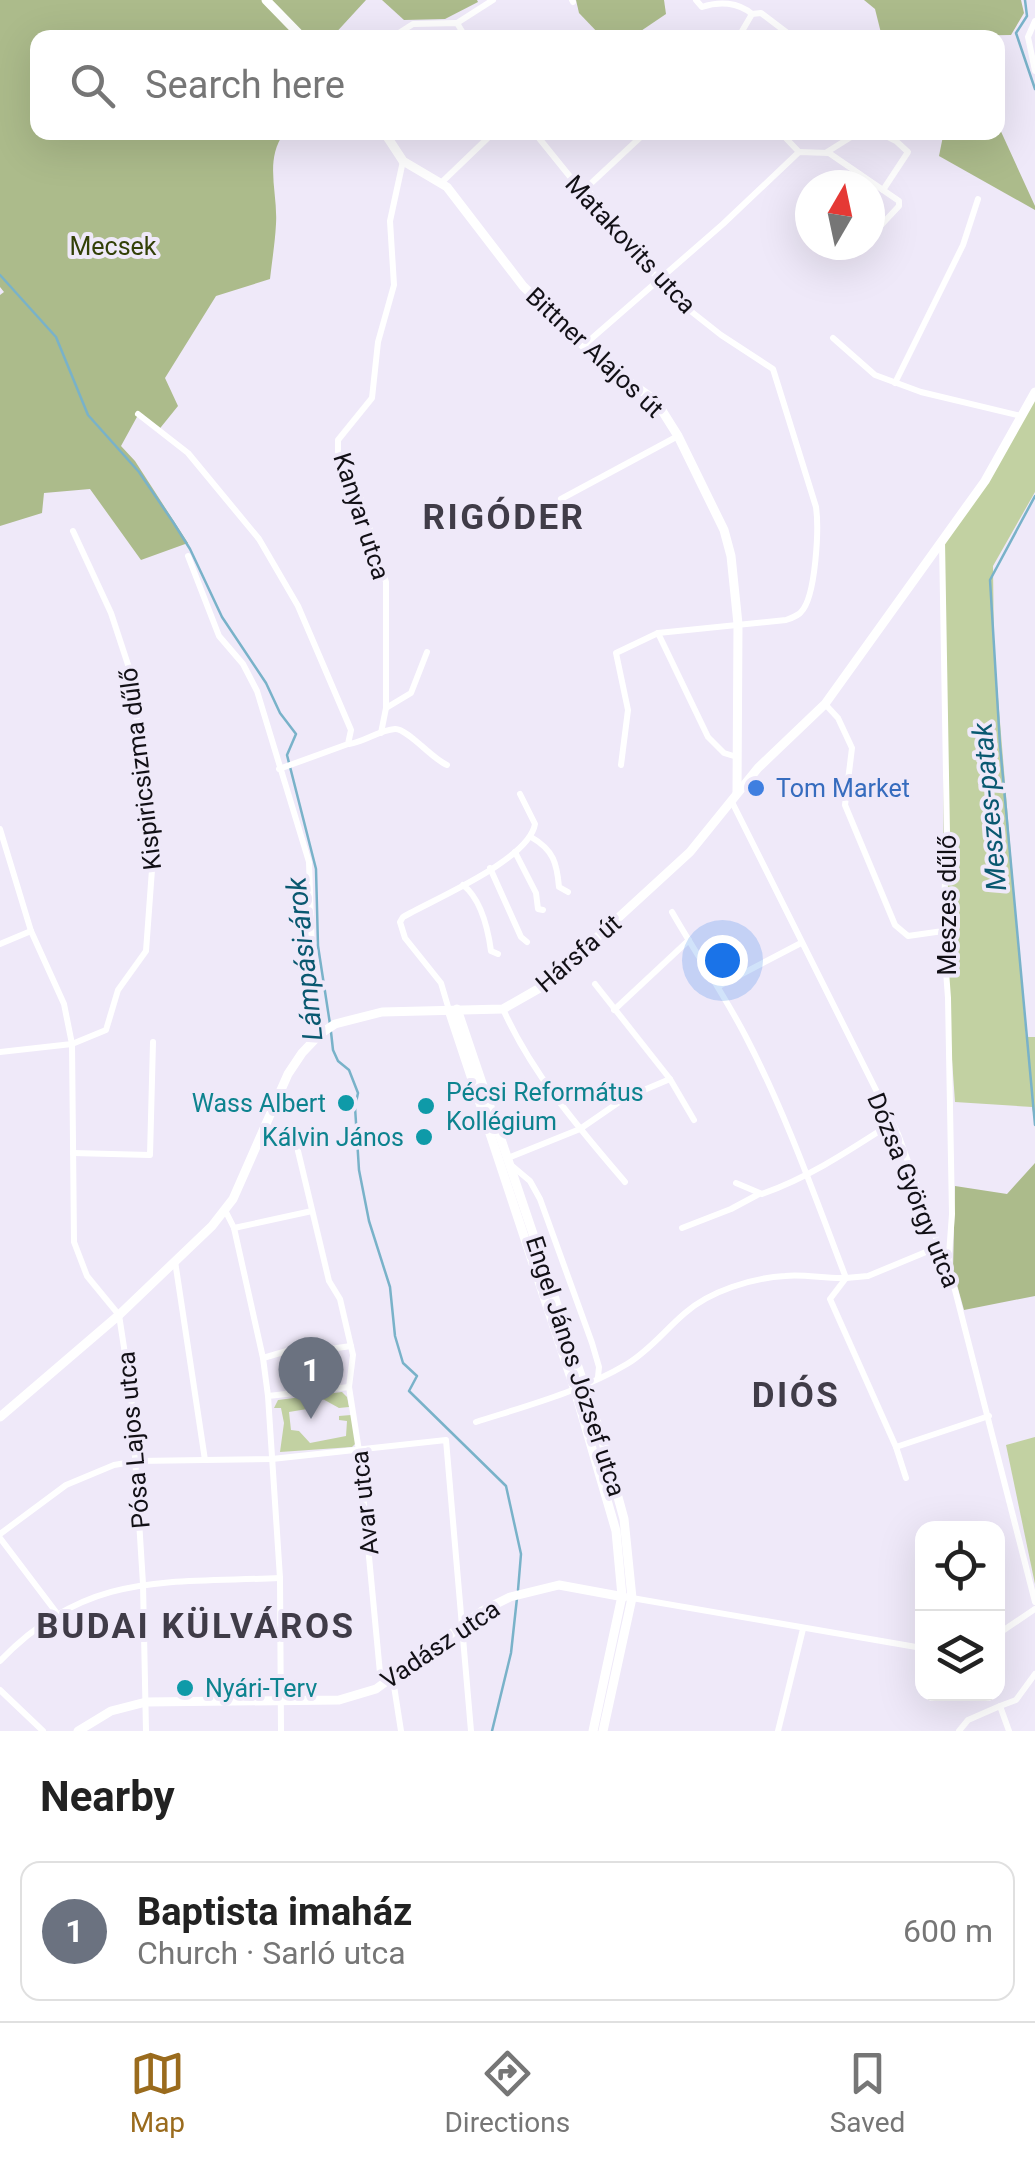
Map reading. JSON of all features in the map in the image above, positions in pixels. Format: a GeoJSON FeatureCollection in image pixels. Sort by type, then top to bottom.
{"type":"FeatureCollection","features":[{"type":"Feature","properties":{"kind":"street"},"geometry":{"type":"LineString","coordinates":[[266,0],[295,30]]}},
{"type":"Feature","properties":{"kind":"street"},"geometry":{"type":"LineString","coordinates":[[404,30],[413,24],[457,22],[494,0]]}},
{"type":"Feature","properties":{"kind":"street"},"geometry":{"type":"LineString","coordinates":[[696,0],[702,7],[722,2],[768,16],[785,30]]}},
{"type":"Feature","properties":{"kind":"street"},"geometry":{"type":"LineString","coordinates":[[743,30],[752,14]]}},
{"type":"Feature","properties":{"kind":"street"},"geometry":{"type":"LineString","coordinates":[[1035,21],[1028,38],[1035,72]]}},
{"type":"Feature","properties":{"kind":"street"},"geometry":{"type":"LineString","coordinates":[[457,22],[462,30]]}},
{"type":"Feature","properties":{"kind":"street","name":"Bittner Alajos út"},"geometry":{"type":"LineString","coordinates":[[390,140],[404,161],[442,182],[523,286],[583,346],[656,402],[678,436],[724,530],[735,584],[735,798]]}},
{"type":"Feature","properties":{"kind":"street"},"geometry":{"type":"LineString","coordinates":[[442,182],[486,140]]}},
{"type":"Feature","properties":{"kind":"street","name":"Matakovits utca"},"geometry":{"type":"LineString","coordinates":[[540,140],[568,177],[580,189],[586,188],[642,252],[658,281],[721,335],[773,368],[819,528],[808,596],[800,614],[786,620],[738,624]]}},
{"type":"Feature","properties":{"kind":"street"},"geometry":{"type":"LineString","coordinates":[[586,188],[637,140]]}},
{"type":"Feature","properties":{"kind":"street"},"geometry":{"type":"LineString","coordinates":[[788,140],[799,152]]}},
{"type":"Feature","properties":{"kind":"street"},"geometry":{"type":"LineString","coordinates":[[583,346],[799,152],[827,152],[846,140]]}},
{"type":"Feature","properties":{"kind":"street"},"geometry":{"type":"LineString","coordinates":[[885,188],[908,152],[894,140]]}},
{"type":"Feature","properties":{"kind":"street"},"geometry":{"type":"LineString","coordinates":[[827,152],[854,170]]}},
{"type":"Feature","properties":{"kind":"street","name":"Kanyar utca"},"geometry":{"type":"LineString","coordinates":[[381,732],[386,708],[386,582],[358,493],[338,452],[338,440],[372,398],[378,342],[394,284],[390,221],[404,161]]}},
{"type":"Feature","properties":{"kind":"street"},"geometry":{"type":"LineString","coordinates":[[885,191],[899,201],[885,221]]}},
{"type":"Feature","properties":{"kind":"street"},"geometry":{"type":"LineString","coordinates":[[896,382],[964,245],[978,199]]}},
{"type":"Feature","properties":{"kind":"street"},"geometry":{"type":"LineString","coordinates":[[833,338],[876,375],[921,392],[1021,416]]}},
{"type":"Feature","properties":{"kind":"street","name":"Hársfa út"},"geometry":{"type":"LineString","coordinates":[[0,1417],[119,1315],[225,1210],[248,1168],[288,1074],[323,1033],[336,1024],[382,1012],[503,1009],[545,985],[690,852],[758,768],[824,704],[984,481],[1035,392]]}},
{"type":"Feature","properties":{"kind":"street"},"geometry":{"type":"LineString","coordinates":[[138,414],[188,453],[259,540],[298,606],[351,730],[348,744]]}},
{"type":"Feature","properties":{"kind":"street"},"geometry":{"type":"LineString","coordinates":[[561,500],[678,436]]}},
{"type":"Feature","properties":{"kind":"street","name":"Kispiricsizma dűlő"},"geometry":{"type":"LineString","coordinates":[[0,1052],[72,1044],[106,1030],[118,990],[146,952],[154,868],[134,683],[111,613],[73,531]]}},
{"type":"Feature","properties":{"kind":"street","name":"Meszes dűlő"},"geometry":{"type":"LineString","coordinates":[[942,540],[947,833],[943,931],[951,1091],[952,1214],[948,1269]]}},
{"type":"Feature","properties":{"kind":"street"},"geometry":{"type":"LineString","coordinates":[[188,556],[219,636],[243,664],[286,765],[309,862],[312,952],[323,1033]]}},
{"type":"Feature","properties":{"kind":"street"},"geometry":{"type":"LineString","coordinates":[[621,765],[628,710],[616,653],[658,633],[738,624]]}},
{"type":"Feature","properties":{"kind":"street"},"geometry":{"type":"LineString","coordinates":[[658,633],[708,737],[724,753],[738,757]]}},
{"type":"Feature","properties":{"kind":"street"},"geometry":{"type":"LineString","coordinates":[[386,708],[411,694],[427,652]]}},
{"type":"Feature","properties":{"kind":"street"},"geometry":{"type":"LineString","coordinates":[[824,704],[838,718],[852,748],[846,805],[895,926],[908,936],[943,931]]}},
{"type":"Feature","properties":{"kind":"street"},"geometry":{"type":"LineString","coordinates":[[286,765],[361,743],[381,732],[404,730],[417,745],[447,765]]}},
{"type":"Feature","properties":{"kind":"street"},"geometry":{"type":"LineString","coordinates":[[453,1010],[441,983],[405,938],[400,922],[490,868],[531,837],[535,824],[520,794]]}},
{"type":"Feature","properties":{"kind":"street","name":"Dózsa György utca"},"geometry":{"type":"LineString","coordinates":[[735,798],[801,944],[892,1123],[948,1269],[1035,1602]]}},
{"type":"Feature","properties":{"kind":"street"},"geometry":{"type":"LineString","coordinates":[[0,829],[31,931],[60,994],[72,1044]]}},
{"type":"Feature","properties":{"kind":"street"},"geometry":{"type":"LineString","coordinates":[[531,837],[548,850],[560,872],[559,888],[568,892]]}},
{"type":"Feature","properties":{"kind":"street"},"geometry":{"type":"LineString","coordinates":[[515,851],[536,893],[538,908],[544,910]]}},
{"type":"Feature","properties":{"kind":"street"},"geometry":{"type":"LineString","coordinates":[[490,868],[521,937],[527,942]]}},
{"type":"Feature","properties":{"kind":"street"},"geometry":{"type":"LineString","coordinates":[[463,885],[470,890],[489,932],[490,951],[498,954]]}},
{"type":"Feature","properties":{"kind":"street"},"geometry":{"type":"LineString","coordinates":[[672,912],[719,986],[762,1070],[846,1278]]}},
{"type":"Feature","properties":{"kind":"street"},"geometry":{"type":"LineString","coordinates":[[0,944],[31,931]]}},
{"type":"Feature","properties":{"kind":"street"},"geometry":{"type":"LineString","coordinates":[[614,1010],[689,940]]}},
{"type":"Feature","properties":{"kind":"street"},"geometry":{"type":"LineString","coordinates":[[719,986],[801,944]]}},
{"type":"Feature","properties":{"kind":"street"},"geometry":{"type":"LineString","coordinates":[[595,984],[670,1080],[694,1120]]}},
{"type":"Feature","properties":{"kind":"street"},"geometry":{"type":"LineString","coordinates":[[503,1009],[520,1045],[580,1129],[625,1182]]}},
{"type":"Feature","properties":{"kind":"street","name":"Engel János József utca"},"geometry":{"type":"LineString","coordinates":[[453,1010],[509,1161],[578,1386]]}},
{"type":"Feature","properties":{"kind":"street","name":"Engel János József utca"},"geometry":{"type":"LineString","coordinates":[[453,1010],[455,1037],[624,1519],[626,1597],[602,1731]]}},
{"type":"Feature","properties":{"kind":"street"},"geometry":{"type":"LineString","coordinates":[[72,1153],[150,1155],[152,1042]]}},
{"type":"Feature","properties":{"kind":"street","name":"Pósa Lajos utca"},"geometry":{"type":"LineString","coordinates":[[72,1044],[72,1214],[78,1258],[119,1315],[136,1461],[144,1584],[146,1731]]}},
{"type":"Feature","properties":{"kind":"street"},"geometry":{"type":"LineString","coordinates":[[598,1377],[592,1343],[540,1199],[530,1181],[509,1161],[580,1129],[625,1098],[670,1080]]}},
{"type":"Feature","properties":{"kind":"street"},"geometry":{"type":"LineString","coordinates":[[682,1228],[806,1177],[892,1123]]}},
{"type":"Feature","properties":{"kind":"street","name":"Avar utca"},"geometry":{"type":"LineString","coordinates":[[298,1152],[328,1280],[340,1299],[353,1355],[349,1387],[359,1451],[380,1673],[394,1686],[401,1731]]}},
{"type":"Feature","properties":{"kind":"street"},"geometry":{"type":"LineString","coordinates":[[736,1183],[759,1194]]}},
{"type":"Feature","properties":{"kind":"street"},"geometry":{"type":"LineString","coordinates":[[225,1210],[234,1228],[268,1396],[280,1578],[281,1731]]}},
{"type":"Feature","properties":{"kind":"street"},"geometry":{"type":"LineString","coordinates":[[234,1228],[312,1211]]}},
{"type":"Feature","properties":{"kind":"street"},"geometry":{"type":"LineString","coordinates":[[476,1422],[625,1365],[652,1347],[686,1312],[716,1294],[788,1275],[868,1276],[938,1247]]}},
{"type":"Feature","properties":{"kind":"street"},"geometry":{"type":"LineString","coordinates":[[174,1261],[205,1460]]}},
{"type":"Feature","properties":{"kind":"street"},"geometry":{"type":"LineString","coordinates":[[846,1278],[830,1298],[906,1478]]}},
{"type":"Feature","properties":{"kind":"street"},"geometry":{"type":"LineString","coordinates":[[263,1358],[304,1346],[316,1351],[351,1346]]}},
{"type":"Feature","properties":{"kind":"street"},"geometry":{"type":"LineString","coordinates":[[268,1396],[349,1387]]}},
{"type":"Feature","properties":{"kind":"street"},"geometry":{"type":"LineString","coordinates":[[896,1447],[989,1416]]}},
{"type":"Feature","properties":{"kind":"street"},"geometry":{"type":"LineString","coordinates":[[56,1612],[0,1536],[66,1485],[114,1465],[136,1461],[272,1459],[446,1440],[471,1731]]}},
{"type":"Feature","properties":{"kind":"street"},"geometry":{"type":"LineString","coordinates":[[0,1661],[56,1612],[106,1592],[144,1584],[280,1578]]}},
{"type":"Feature","properties":{"kind":"street","name":"Vadász utca"},"geometry":{"type":"LineString","coordinates":[[78,1731],[111,1711],[146,1702],[339,1700],[376,1689],[510,1596],[559,1585],[915,1647]]}},
{"type":"Feature","properties":{"kind":"street","name":"Engel János József utca"},"geometry":{"type":"LineString","coordinates":[[592,1731],[626,1597]]}},
{"type":"Feature","properties":{"kind":"street"},"geometry":{"type":"LineString","coordinates":[[1005,1629],[1035,1609]]}},
{"type":"Feature","properties":{"kind":"street"},"geometry":{"type":"LineString","coordinates":[[778,1731],[802,1628]]}},
{"type":"Feature","properties":{"kind":"street"},"geometry":{"type":"LineString","coordinates":[[959,1731],[968,1720],[1016,1700],[1035,1674]]}},
{"type":"Feature","properties":{"kind":"street"},"geometry":{"type":"LineString","coordinates":[[0,1690],[43,1731]]}},
{"type":"Feature","properties":{"kind":"street"},"geometry":{"type":"LineString","coordinates":[[1000,1706],[1009,1731]]}},
{"type":"Feature","properties":{"kind":"green space","name":"Mecsek"},"geometry":{"type":"Polygon","coordinates":[[[0,0],[366,0],[338,30],[30,30],[30,140],[280,140],[273,166],[276,224],[270,279],[216,296],[165,378],[178,406],[157,432],[138,415],[121,446],[188,543],[141,560],[90,489],[44,493],[42,513],[0,526],[0,295],[4,292],[0,287],[0,0]]]}},
{"type":"Feature","properties":{"kind":"green space"},"geometry":{"type":"Polygon","coordinates":[[[382,0],[478,2],[445,19],[404,20],[382,0]]]}},
{"type":"Feature","properties":{"kind":"green space"},"geometry":{"type":"Polygon","coordinates":[[[576,0],[664,0],[666,14],[642,30],[595,30],[579,13],[576,0]]]}},
{"type":"Feature","properties":{"kind":"green space"},"geometry":{"type":"Polygon","coordinates":[[[864,0],[1021,0],[1024,13],[1011,35],[1005,35],[1005,30],[880,30],[875,9],[864,0]]]}},
{"type":"Feature","properties":{"kind":"green space"},"geometry":{"type":"Polygon","coordinates":[[[942,140],[1005,140],[1035,210],[939,156],[942,140]]]}},
{"type":"Feature","properties":{"kind":"green space"},"geometry":{"type":"Polygon","coordinates":[[[1035,396],[1035,492],[993,566],[994,649],[1026,1037],[1035,1037],[1035,1123],[1032,1107],[955,1102],[943,931],[945,539],[1035,396]]]}},
{"type":"Feature","properties":{"kind":"green space"},"geometry":{"type":"Polygon","coordinates":[[[1035,1163],[1035,1296],[964,1310],[953,1270],[955,1186],[1007,1194],[1035,1163]]]}},
{"type":"Feature","properties":{"kind":"green space"},"geometry":{"type":"Polygon","coordinates":[[[342,1392],[349,1407],[339,1408],[321,1398],[307,1409],[289,1412],[291,1430],[299,1431],[310,1443],[346,1436],[347,1421],[339,1420],[339,1416],[351,1415],[356,1443],[352,1447],[280,1452],[284,1423],[281,1408],[274,1408],[278,1400],[342,1392]]]}},
{"type":"Feature","properties":{"kind":"green space"},"geometry":{"type":"Polygon","coordinates":[[[1035,1437],[1035,1584],[1006,1445],[1035,1437]]]}},
{"type":"Feature","properties":{"kind":"waterway","name":"Meszes-patak"},"geometry":{"type":"LineString","coordinates":[[1025,0],[1027,16],[1016,33],[1035,89]]}},
{"type":"Feature","properties":{"kind":"waterway","name":"Lámpási-árok"},"geometry":{"type":"LineString","coordinates":[[0,275],[56,337],[88,415],[139,472],[173,522],[222,617],[296,734],[287,755],[316,869],[318,946],[330,1024]]}},
{"type":"Feature","properties":{"kind":"waterway","name":"Meszes-patak"},"geometry":{"type":"LineString","coordinates":[[1035,496],[990,580],[1000,745],[1035,1125]]}},
{"type":"Feature","properties":{"kind":"waterway","name":"Lámpási-árok"},"geometry":{"type":"LineString","coordinates":[[331,1032],[333,1050],[349,1070],[358,1093],[355,1107],[359,1170],[369,1221],[390,1287],[395,1336],[403,1363],[417,1376],[409,1391],[506,1486],[521,1554],[518,1590]]}},
{"type":"Feature","properties":{"kind":"waterway","name":"Lámpási-árok"},"geometry":{"type":"LineString","coordinates":[[492,1731],[511,1653],[517,1598]]}},
{"type":"Feature","properties":{"kind":"place","name":"Tom Market"},"geometry":{"type":"Point","coordinates":[756,788]}},
{"type":"Feature","properties":{"kind":"place","name":"Wass Albert"},"geometry":{"type":"Point","coordinates":[346,1103]}},
{"type":"Feature","properties":{"kind":"place","name":"Pécsi Református Kollégium"},"geometry":{"type":"Point","coordinates":[426,1106]}},
{"type":"Feature","properties":{"kind":"place","name":"Kálvin János"},"geometry":{"type":"Point","coordinates":[424,1137]}},
{"type":"Feature","properties":{"kind":"place","name":"Baptista imaház"},"geometry":{"type":"Point","coordinates":[311,1419]}},
{"type":"Feature","properties":{"kind":"place","name":"Nyári-Terv"},"geometry":{"type":"Point","coordinates":[185,1688]}},
{"type":"Feature","properties":{"kind":"district","name":"RIGÓDER"},"geometry":{"type":"Point","coordinates":[504,517]}},
{"type":"Feature","properties":{"kind":"district","name":"DIÓS"},"geometry":{"type":"Point","coordinates":[796,1395]}},
{"type":"Feature","properties":{"kind":"district","name":"BUDAI KÜLVÁROS"},"geometry":{"type":"Point","coordinates":[196,1626]}}]}
